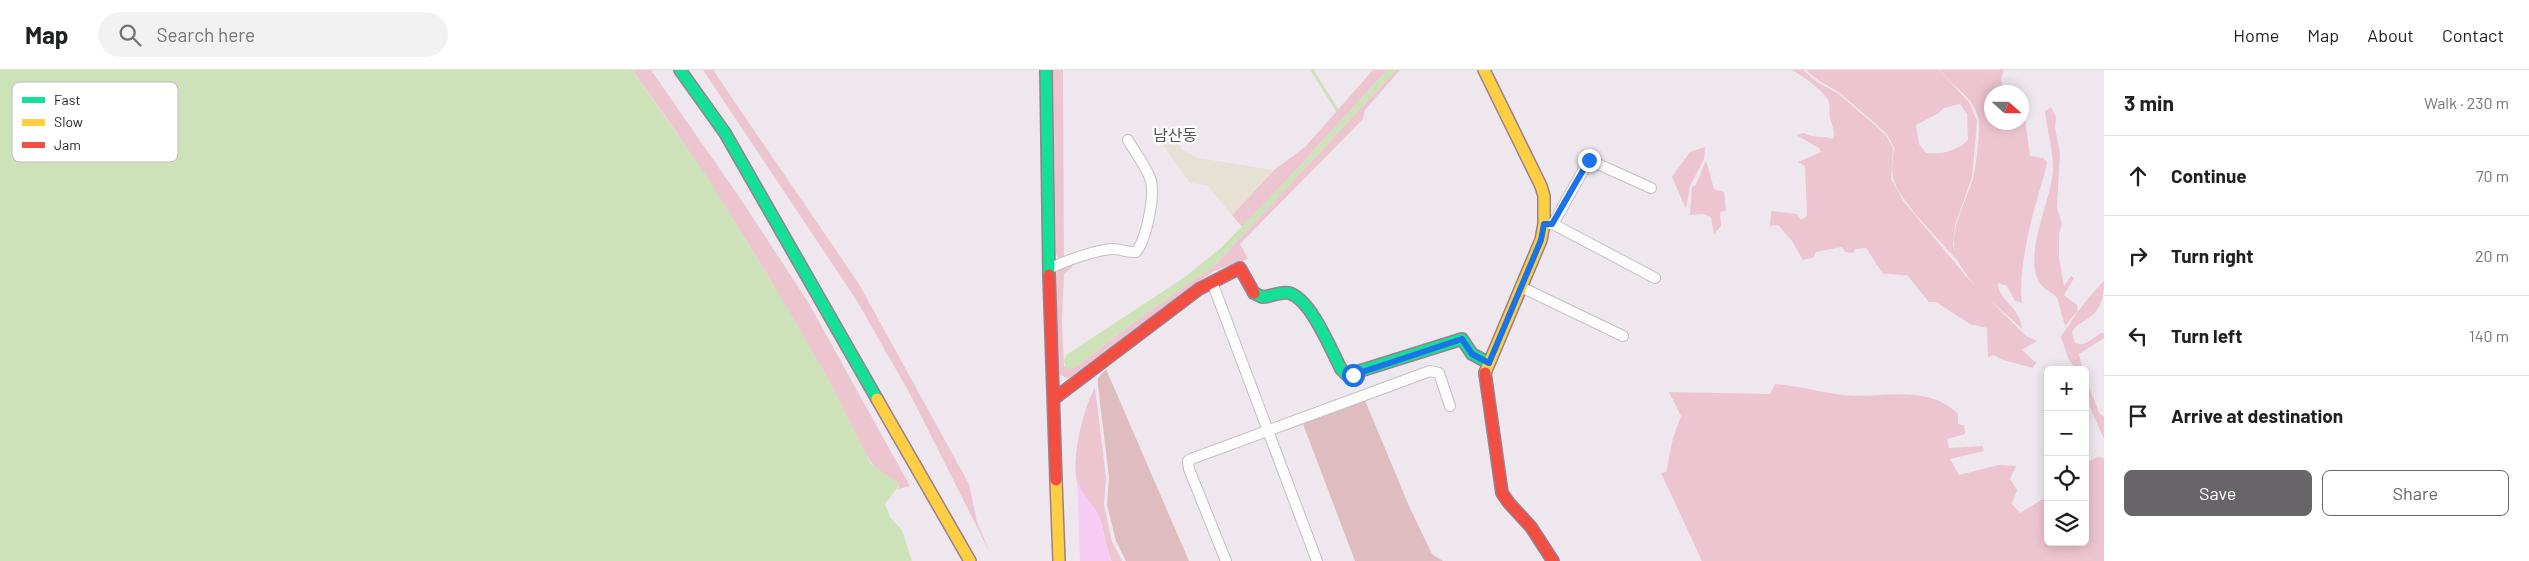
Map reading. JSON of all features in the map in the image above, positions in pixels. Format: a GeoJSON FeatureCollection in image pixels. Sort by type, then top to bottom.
{"type":"FeatureCollection","features":[{"type":"Feature","properties":{"kind":"main road"},"geometry":{"type":"LineString","coordinates":[[680,70],[725,133],[970,561]]}},
{"type":"Feature","properties":{"kind":"main road"},"geometry":{"type":"LineString","coordinates":[[1046,70],[1049,269],[1060,561]]}},
{"type":"Feature","properties":{"kind":"main road"},"geometry":{"type":"LineString","coordinates":[[1484,70],[1541,186],[1548,224],[1484,375],[1502,493],[1506,503],[1523,517],[1530,526],[1552,561]]}},
{"type":"Feature","properties":{"kind":"main road"},"geometry":{"type":"LineString","coordinates":[[1054,398],[1212,282],[1240,268],[1256,295],[1262,297],[1283,292],[1294,293],[1307,306],[1341,369],[1347,376],[1462,339],[1472,354],[1489,363]]}},
{"type":"Feature","properties":{"kind":"street"},"geometry":{"type":"LineString","coordinates":[[1049,269],[1063,262],[1113,249],[1128,253],[1136,252],[1141,246],[1150,212],[1151,180],[1128,140]]}},
{"type":"Feature","properties":{"kind":"street"},"geometry":{"type":"LineString","coordinates":[[1651,188],[1589,160],[1548,224],[1655,278]]}},
{"type":"Feature","properties":{"kind":"street"},"geometry":{"type":"LineString","coordinates":[[1212,282],[1317,561]]}},
{"type":"Feature","properties":{"kind":"street"},"geometry":{"type":"LineString","coordinates":[[1521,287],[1623,336]]}},
{"type":"Feature","properties":{"kind":"street"},"geometry":{"type":"LineString","coordinates":[[1226,561],[1188,461],[1267,429],[1430,371],[1439,372],[1450,406]]}},
{"type":"Feature","properties":{"kind":"shaded area"},"geometry":{"type":"Polygon","coordinates":[[[0,70],[632,70],[708,178],[788,309],[828,378],[871,464],[900,484],[885,504],[890,517],[902,530],[912,561],[0,561],[0,70]]]}},
{"type":"Feature","properties":{"kind":"shaded area"},"geometry":{"type":"Polygon","coordinates":[[[632,70],[651,70],[742,201],[808,302],[910,486],[898,489],[899,486],[896,482],[871,462],[814,355],[771,282],[704,174],[632,70]]]}},
{"type":"Feature","properties":{"kind":"shaded area"},"geometry":{"type":"Polygon","coordinates":[[[703,70],[713,70],[859,284],[969,484],[977,522],[990,553],[910,394],[857,301],[703,70]]]}},
{"type":"Feature","properties":{"kind":"shaded area"},"geometry":{"type":"Polygon","coordinates":[[[1053,70],[1063,70],[1064,257],[1058,258],[1056,254],[1053,70]]]}},
{"type":"Feature","properties":{"kind":"shaded area"},"geometry":{"type":"Polygon","coordinates":[[[1373,70],[1387,70],[1242,227],[1232,215],[1274,170],[1305,147],[1373,70]]]}},
{"type":"Feature","properties":{"kind":"shaded area"},"geometry":{"type":"Polygon","coordinates":[[[1387,70],[1396,70],[1215,265],[1134,322],[1074,368],[1066,369],[1064,360],[1066,355],[1182,279],[1221,248],[1298,168],[1387,70]]]}},
{"type":"Feature","properties":{"kind":"shaded area"},"geometry":{"type":"Polygon","coordinates":[[[1396,70],[1400,70],[1365,110],[1363,119],[1240,244],[1248,259],[1214,271],[1190,287],[1074,377],[1067,378],[1060,375],[1055,274],[1061,268],[1072,264],[1072,267],[1064,274],[1062,319],[1064,366],[1074,368],[1134,322],[1215,265],[1396,70]]]}},
{"type":"Feature","properties":{"kind":"shaded area"},"geometry":{"type":"Polygon","coordinates":[[[1791,70],[1803,70],[1817,82],[1839,94],[1886,135],[1893,148],[1891,179],[1904,202],[1967,277],[2026,336],[2037,341],[2022,350],[2036,363],[2033,368],[2003,360],[1994,355],[1988,357],[1987,328],[1970,324],[1936,302],[1929,302],[1907,275],[1883,274],[1866,248],[1856,249],[1853,253],[1845,252],[1842,247],[1816,252],[1814,257],[1803,260],[1792,241],[1778,225],[1770,226],[1771,211],[1797,214],[1801,220],[1807,216],[1805,166],[1798,162],[1821,152],[1819,148],[1796,135],[1804,133],[1811,136],[1833,139],[1834,137],[1830,104],[1827,98],[1812,84],[1791,70]]]}},
{"type":"Feature","properties":{"kind":"shaded area"},"geometry":{"type":"Polygon","coordinates":[[[1806,70],[1939,70],[1969,102],[1977,121],[1972,177],[1955,225],[1953,244],[1957,260],[1915,214],[1897,189],[1892,167],[1894,148],[1887,134],[1840,93],[1818,80],[1806,70]],[[1960,104],[1944,108],[1939,113],[1916,125],[1919,144],[1926,153],[1943,153],[1964,144],[1968,140],[1967,114],[1960,104]]]}},
{"type":"Feature","properties":{"kind":"shaded area"},"geometry":{"type":"Polygon","coordinates":[[[1940,70],[2004,70],[2001,79],[2002,85],[1984,85],[1984,130],[2026,130],[2030,156],[2043,158],[2047,162],[2025,251],[2021,292],[2022,303],[2015,301],[2007,286],[1998,283],[2002,295],[2018,315],[2022,329],[1972,281],[1959,263],[1955,252],[1955,231],[1974,173],[1979,121],[1973,105],[1940,70]]]}},
{"type":"Feature","properties":{"kind":"shaded area"},"geometry":{"type":"Polygon","coordinates":[[[2051,107],[2056,117],[2055,128],[2060,153],[2057,208],[2062,224],[2059,234],[2059,258],[2064,286],[2071,276],[2074,278],[2064,295],[2077,305],[2078,311],[2065,326],[2057,297],[2045,289],[2039,282],[2035,270],[2034,257],[2053,169],[2045,111],[2051,107]]]}},
{"type":"Feature","properties":{"kind":"shaded area"},"geometry":{"type":"Polygon","coordinates":[[[1170,133],[1176,135],[1181,149],[1198,158],[1274,170],[1232,215],[1207,185],[1190,183],[1156,135],[1170,133]]]}},
{"type":"Feature","properties":{"kind":"shaded area"},"geometry":{"type":"Polygon","coordinates":[[[1705,147],[1704,159],[1690,186],[1686,209],[1672,177],[1690,152],[1705,147]]]}},
{"type":"Feature","properties":{"kind":"shaded area"},"geometry":{"type":"Polygon","coordinates":[[[1706,160],[1714,189],[1724,192],[1726,211],[1720,212],[1721,226],[1714,234],[1711,217],[1703,214],[1690,215],[1692,187],[1696,185],[1706,160]]]}},
{"type":"Feature","properties":{"kind":"shaded area"},"geometry":{"type":"Polygon","coordinates":[[[2104,281],[2099,308],[2072,332],[2075,343],[2079,344],[2087,343],[2101,333],[2104,333],[2104,338],[2079,354],[2082,366],[2073,366],[2068,358],[2061,337],[2092,293],[2104,281]]]}},
{"type":"Feature","properties":{"kind":"shaded area"},"geometry":{"type":"Polygon","coordinates":[[[1106,369],[1189,561],[1126,561],[1116,541],[1107,505],[1109,477],[1098,386],[1098,378],[1106,369]]]}},
{"type":"Feature","properties":{"kind":"shaded area"},"geometry":{"type":"Polygon","coordinates":[[[1775,384],[1843,395],[1918,395],[1946,404],[1958,414],[1958,424],[1964,425],[1965,434],[1947,439],[1949,448],[1983,446],[1984,451],[1950,459],[1959,475],[1999,465],[2016,466],[2010,479],[2017,490],[2012,504],[2020,513],[2044,498],[2044,546],[2089,546],[2089,461],[2098,457],[2104,458],[2104,561],[1702,561],[1661,473],[1666,472],[1673,438],[1681,416],[1669,392],[1770,394],[1775,384]]]}},
{"type":"Feature","properties":{"kind":"shaded area"},"geometry":{"type":"Polygon","coordinates":[[[2089,387],[2099,412],[2104,417],[2104,439],[2089,405],[2089,387]]]}},
{"type":"Feature","properties":{"kind":"shaded area"},"geometry":{"type":"Polygon","coordinates":[[[1095,388],[1106,477],[1104,505],[1112,542],[1122,561],[1112,561],[1097,513],[1081,492],[1077,483],[1076,455],[1078,440],[1086,409],[1095,388]]]}},
{"type":"Feature","properties":{"kind":"shaded area"},"geometry":{"type":"Polygon","coordinates":[[[1364,398],[1409,506],[1432,554],[1443,561],[1355,561],[1303,424],[1285,431],[1281,425],[1364,398]]]}},
{"type":"Feature","properties":{"kind":"sand"},"geometry":{"type":"Polygon","coordinates":[[[1077,477],[1081,490],[1100,519],[1112,561],[1080,561],[1077,477]]]}},
{"type":"Feature","properties":{"kind":"waterway"},"geometry":{"type":"LineString","coordinates":[[1312,70],[1337,110]]}},
{"type":"Feature","properties":{"kind":"traffic: fast"},"geometry":{"type":"LineString","coordinates":[[680,70],[725,133],[877,399]]}},
{"type":"Feature","properties":{"kind":"traffic: fast"},"geometry":{"type":"LineString","coordinates":[[1046,70],[1049,275]]}},
{"type":"Feature","properties":{"kind":"traffic: fast"},"geometry":{"type":"LineString","coordinates":[[1254,293],[1262,297],[1279,293],[1289,293],[1297,297],[1320,326],[1341,369],[1347,375],[1462,339],[1472,354],[1489,363]]}},
{"type":"Feature","properties":{"kind":"traffic: slow"},"geometry":{"type":"LineString","coordinates":[[1484,70],[1541,186],[1544,196],[1544,224],[1541,240],[1485,373]]}},
{"type":"Feature","properties":{"kind":"traffic: slow"},"geometry":{"type":"LineString","coordinates":[[877,399],[970,561]]}},
{"type":"Feature","properties":{"kind":"traffic: slow"},"geometry":{"type":"LineString","coordinates":[[1056,480],[1059,561]]}},
{"type":"Feature","properties":{"kind":"traffic: jam"},"geometry":{"type":"LineString","coordinates":[[1055,398],[1199,289],[1240,268],[1254,293]]}},
{"type":"Feature","properties":{"kind":"traffic: jam"},"geometry":{"type":"LineString","coordinates":[[1049,275],[1056,480]]}},
{"type":"Feature","properties":{"kind":"traffic: jam"},"geometry":{"type":"LineString","coordinates":[[1485,373],[1502,493],[1531,527],[1553,561]]}},
{"type":"Feature","properties":{"kind":"district","name":"남산동"},"geometry":{"type":"Point","coordinates":[1175,134]}},
{"type":"Feature","properties":{"kind":"route"},"geometry":{"type":"LineString","coordinates":[[1353,375],[1462,339],[1472,354],[1489,363],[1541,240],[1544,224],[1552,224],[1589,160]]}}]}
